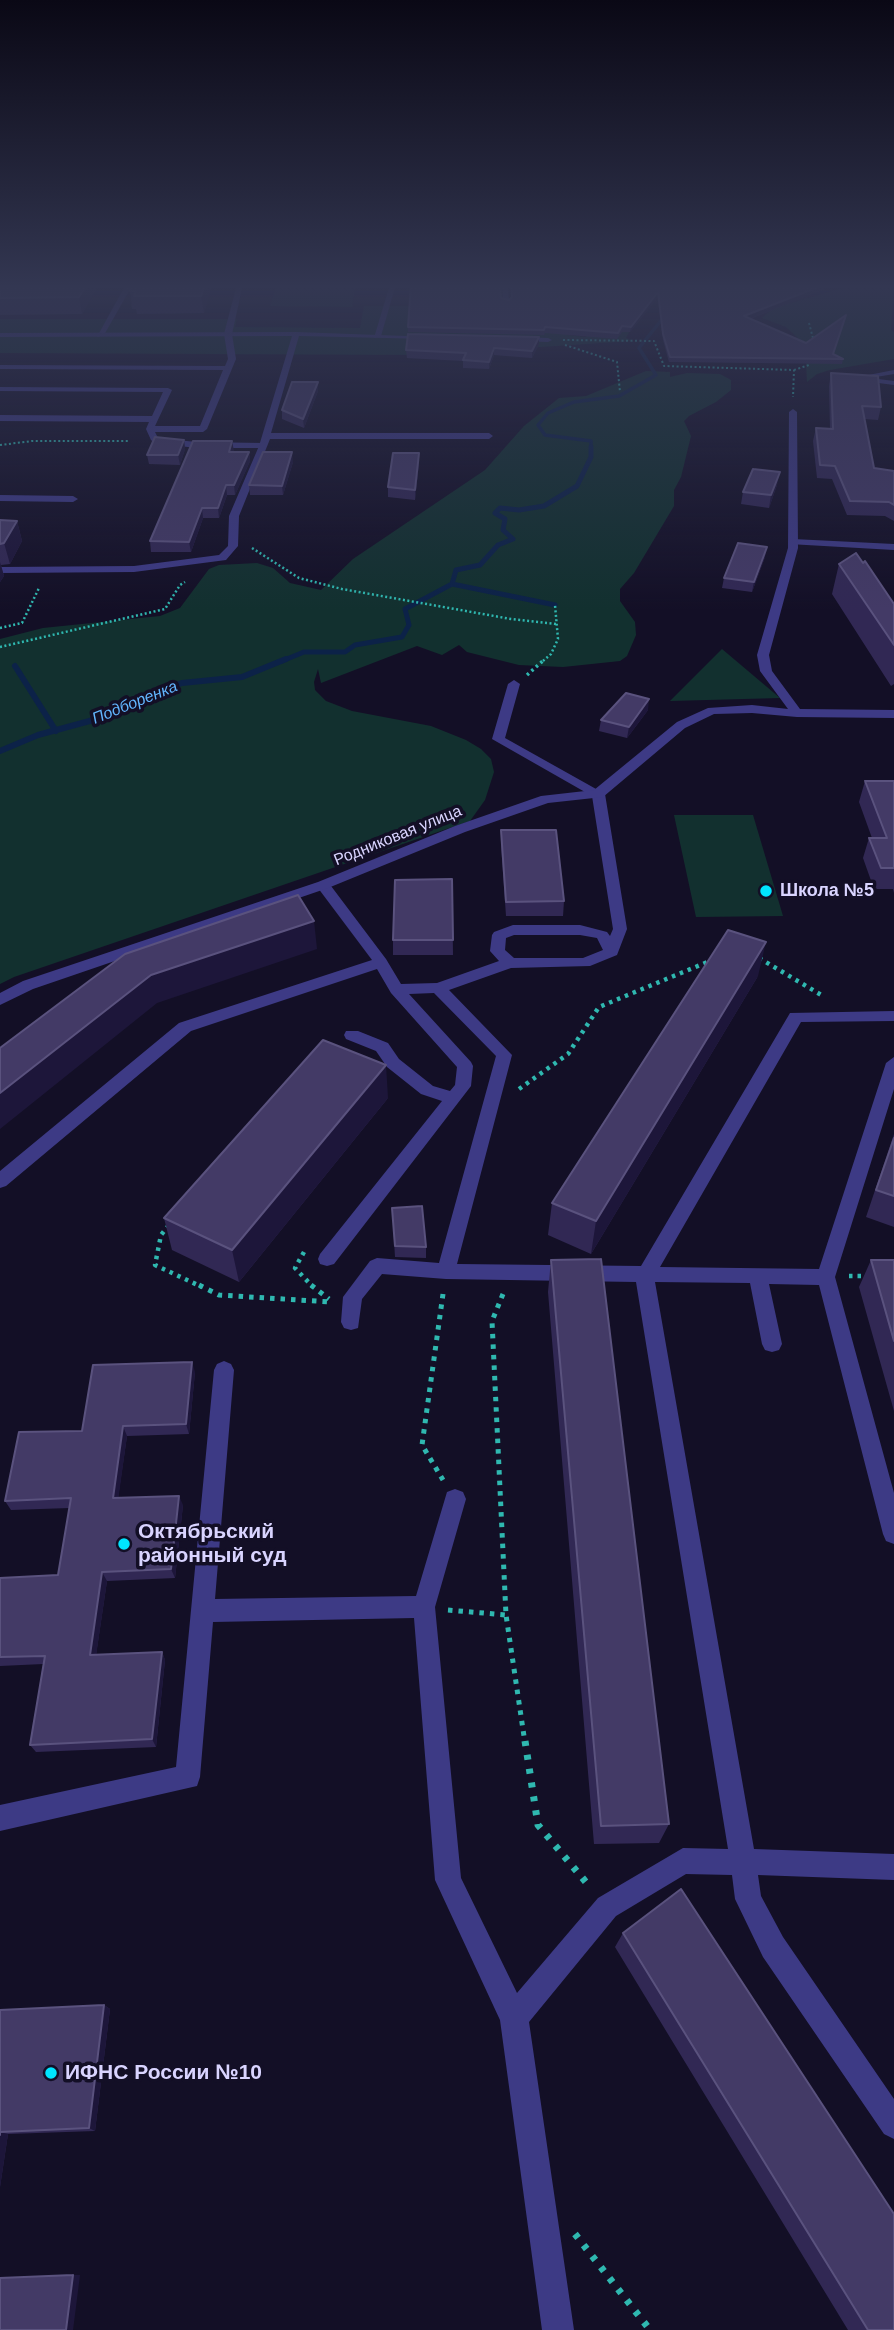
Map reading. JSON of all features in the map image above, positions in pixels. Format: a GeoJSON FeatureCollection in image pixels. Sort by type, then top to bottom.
{"type":"FeatureCollection","features":[{"type":"Feature","properties":{"kind":"street"},"geometry":{"type":"LineString","coordinates":[[150,429],[167,393]]}},
{"type":"Feature","properties":{"kind":"street"},"geometry":{"type":"LineString","coordinates":[[150,429],[203,429],[218,393]]}},
{"type":"Feature","properties":{"kind":"street"},"geometry":{"type":"LineString","coordinates":[[0,570],[134,569],[222,558],[233,546],[234,516],[264,441],[278,393]]}},
{"type":"Feature","properties":{"kind":"street"},"geometry":{"type":"LineString","coordinates":[[793,412],[793,541],[763,655],[766,671],[797,713]]}},
{"type":"Feature","properties":{"kind":"street"},"geometry":{"type":"LineString","coordinates":[[0,418],[155,419]]}},
{"type":"Feature","properties":{"kind":"street"},"geometry":{"type":"LineString","coordinates":[[150,429],[155,440],[175,444],[489,436]]}},
{"type":"Feature","properties":{"kind":"street"},"geometry":{"type":"LineString","coordinates":[[0,498],[73,499]]}},
{"type":"Feature","properties":{"kind":"street"},"geometry":{"type":"LineString","coordinates":[[793,541],[894,547]]}},
{"type":"Feature","properties":{"kind":"street"},"geometry":{"type":"LineString","coordinates":[[514,684],[498,739],[598,794]]}},
{"type":"Feature","properties":{"kind":"street"},"geometry":{"type":"LineString","coordinates":[[598,794],[681,725],[712,710],[894,714]]}},
{"type":"Feature","properties":{"kind":"street"},"geometry":{"type":"LineString","coordinates":[[396,989],[438,988],[510,963],[585,963],[612,951],[620,929],[598,794]]}},
{"type":"Feature","properties":{"kind":"street","name":"Родниковая улица"},"geometry":{"type":"LineString","coordinates":[[0,1000],[28,985],[323,886],[460,829],[546,799],[598,794]]}},
{"type":"Feature","properties":{"kind":"street"},"geometry":{"type":"LineString","coordinates":[[323,886],[381,962],[396,989],[465,1066],[463,1086],[327,1259]]}},
{"type":"Feature","properties":{"kind":"street"},"geometry":{"type":"LineString","coordinates":[[510,963],[497,951],[499,935],[513,930],[580,930],[602,935],[612,951]]}},
{"type":"Feature","properties":{"kind":"street"},"geometry":{"type":"LineString","coordinates":[[0,1181],[185,1027],[381,962]]}},
{"type":"Feature","properties":{"kind":"street"},"geometry":{"type":"LineString","coordinates":[[438,988],[504,1055],[446,1271]]}},
{"type":"Feature","properties":{"kind":"street"},"geometry":{"type":"LineString","coordinates":[[894,1016],[796,1017],[645,1276],[748,1899],[773,1947],[894,2123]]}},
{"type":"Feature","properties":{"kind":"street"},"geometry":{"type":"LineString","coordinates":[[352,1035],[382,1047],[393,1063],[427,1090],[454,1097]]}},
{"type":"Feature","properties":{"kind":"street"},"geometry":{"type":"LineString","coordinates":[[894,1063],[827,1277],[894,1534]]}},
{"type":"Feature","properties":{"kind":"street"},"geometry":{"type":"LineString","coordinates":[[351,1322],[353,1297],[377,1266],[446,1271],[645,1276],[827,1277]]}},
{"type":"Feature","properties":{"kind":"street"},"geometry":{"type":"LineString","coordinates":[[758,1277],[772,1344]]}},
{"type":"Feature","properties":{"kind":"street"},"geometry":{"type":"LineString","coordinates":[[0,1818],[188,1777],[225,1370]]}},
{"type":"Feature","properties":{"kind":"street"},"geometry":{"type":"LineString","coordinates":[[455,1499],[424,1607],[448,1880],[514,2018],[558,2330]]}},
{"type":"Feature","properties":{"kind":"street"},"geometry":{"type":"LineString","coordinates":[[203,1611],[424,1607]]}},
{"type":"Feature","properties":{"kind":"street"},"geometry":{"type":"LineString","coordinates":[[514,2018],[607,1907],[682,1861],[894,1867]]}},
{"type":"Feature","properties":{"kind":"path"},"geometry":{"type":"LineString","coordinates":[[793,393],[793,412]]}},
{"type":"Feature","properties":{"kind":"path"},"geometry":{"type":"LineString","coordinates":[[0,444],[32,441],[129,441]]}},
{"type":"Feature","properties":{"kind":"path"},"geometry":{"type":"LineString","coordinates":[[261,555],[299,578],[342,589],[511,619],[556,624]]}},
{"type":"Feature","properties":{"kind":"path"},"geometry":{"type":"LineString","coordinates":[[0,648],[165,609],[180,585],[221,563],[222,558]]}},
{"type":"Feature","properties":{"kind":"path"},"geometry":{"type":"LineString","coordinates":[[0,628],[22,623],[41,584]]}},
{"type":"Feature","properties":{"kind":"path"},"geometry":{"type":"LineString","coordinates":[[514,684],[551,654],[558,639],[555,605]]}},
{"type":"Feature","properties":{"kind":"path"},"geometry":{"type":"LineString","coordinates":[[752,957],[764,958],[818,994],[865,1016]]}},
{"type":"Feature","properties":{"kind":"path"},"geometry":{"type":"LineString","coordinates":[[489,1109],[568,1054],[599,1007],[715,959]]}},
{"type":"Feature","properties":{"kind":"path"},"geometry":{"type":"LineString","coordinates":[[176,1216],[161,1235],[155,1265],[219,1295],[335,1302]]}},
{"type":"Feature","properties":{"kind":"path"},"geometry":{"type":"LineString","coordinates":[[446,1271],[422,1445],[455,1499]]}},
{"type":"Feature","properties":{"kind":"path"},"geometry":{"type":"LineString","coordinates":[[513,1272],[492,1321],[506,1615],[538,1825],[607,1907]]}},
{"type":"Feature","properties":{"kind":"path"},"geometry":{"type":"LineString","coordinates":[[827,1277],[880,1276]]}},
{"type":"Feature","properties":{"kind":"path"},"geometry":{"type":"LineString","coordinates":[[424,1607],[506,1615]]}},
{"type":"Feature","properties":{"kind":"path"},"geometry":{"type":"LineString","coordinates":[[570,2227],[650,2330]]}},
{"type":"Feature","properties":{"kind":"green space"},"geometry":{"type":"Polygon","coordinates":[[[594,393],[728,393],[684,421],[691,436],[681,477],[674,490],[674,506],[634,573],[620,589],[620,601],[635,622],[636,635],[627,656],[620,661],[563,667],[519,665],[467,652],[459,645],[442,655],[417,646],[321,683],[318,669],[314,682],[315,690],[326,701],[352,711],[431,726],[481,749],[491,759],[494,772],[485,800],[470,821],[0,984],[0,639],[43,628],[160,616],[180,608],[209,569],[219,565],[257,563],[273,568],[290,583],[321,590],[353,559],[485,470],[524,426],[559,398],[594,393]]]}},
{"type":"Feature","properties":{"kind":"green space"},"geometry":{"type":"Polygon","coordinates":[[[722,649],[780,698],[670,701],[722,649]]]}},
{"type":"Feature","properties":{"kind":"green space"},"geometry":{"type":"Polygon","coordinates":[[[674,815],[753,815],[783,916],[696,917],[674,815]]]}},
{"type":"Feature","properties":{"kind":"building"},"geometry":{"type":"Polygon","coordinates":[[[288,393],[314,393],[303,419],[282,410],[288,393]]]}},
{"type":"Feature","properties":{"kind":"building"},"geometry":{"type":"Polygon","coordinates":[[[832,393],[880,393],[881,407],[862,406],[874,468],[894,471],[894,505],[889,502],[850,501],[835,466],[820,465],[816,428],[833,429],[832,393]]]}},
{"type":"Feature","properties":{"kind":"building"},"geometry":{"type":"Polygon","coordinates":[[[155,437],[184,440],[178,455],[147,455],[155,437]]]}},
{"type":"Feature","properties":{"kind":"building"},"geometry":{"type":"Polygon","coordinates":[[[193,441],[232,441],[229,452],[249,452],[234,485],[226,485],[218,508],[202,508],[189,542],[150,541],[193,441]]]}},
{"type":"Feature","properties":{"kind":"building"},"geometry":{"type":"Polygon","coordinates":[[[263,452],[292,452],[282,486],[249,485],[263,452]]]}},
{"type":"Feature","properties":{"kind":"building"},"geometry":{"type":"Polygon","coordinates":[[[393,453],[419,453],[415,490],[388,487],[393,453]]]}},
{"type":"Feature","properties":{"kind":"building"},"geometry":{"type":"Polygon","coordinates":[[[753,469],[780,472],[771,495],[743,492],[753,469]]]}},
{"type":"Feature","properties":{"kind":"building"},"geometry":{"type":"Polygon","coordinates":[[[0,520],[17,521],[4,543],[0,544],[0,520]]]}},
{"type":"Feature","properties":{"kind":"building"},"geometry":{"type":"Polygon","coordinates":[[[738,543],[767,547],[754,582],[724,578],[738,543]]]}},
{"type":"Feature","properties":{"kind":"building"},"geometry":{"type":"Polygon","coordinates":[[[856,553],[863,563],[865,561],[894,604],[894,645],[839,564],[856,553]]]}},
{"type":"Feature","properties":{"kind":"building"},"geometry":{"type":"Polygon","coordinates":[[[626,693],[649,699],[629,727],[601,720],[626,693]]]}},
{"type":"Feature","properties":{"kind":"building"},"geometry":{"type":"Polygon","coordinates":[[[865,781],[894,781],[894,868],[881,868],[869,838],[887,838],[865,781]]]}},
{"type":"Feature","properties":{"kind":"building"},"geometry":{"type":"Polygon","coordinates":[[[501,830],[556,830],[564,901],[506,902],[501,830]]]}},
{"type":"Feature","properties":{"kind":"building"},"geometry":{"type":"Polygon","coordinates":[[[452,879],[453,940],[393,940],[395,880],[452,879]]]}},
{"type":"Feature","properties":{"kind":"building"},"geometry":{"type":"Polygon","coordinates":[[[298,895],[314,921],[151,975],[0,1093],[0,1048],[125,954],[298,895]]]}},
{"type":"Feature","properties":{"kind":"building"},"geometry":{"type":"Polygon","coordinates":[[[728,930],[766,942],[596,1221],[552,1203],[728,930]]]}},
{"type":"Feature","properties":{"kind":"building"},"geometry":{"type":"Polygon","coordinates":[[[323,1040],[386,1065],[232,1250],[164,1218],[323,1040]]]}},
{"type":"Feature","properties":{"kind":"building"},"geometry":{"type":"Polygon","coordinates":[[[894,1138],[894,1196],[876,1190],[894,1138]]]}},
{"type":"Feature","properties":{"kind":"building"},"geometry":{"type":"Polygon","coordinates":[[[422,1206],[426,1247],[395,1246],[392,1208],[422,1206]]]}},
{"type":"Feature","properties":{"kind":"building"},"geometry":{"type":"Polygon","coordinates":[[[601,1259],[669,1824],[601,1826],[551,1260],[601,1259]]]}},
{"type":"Feature","properties":{"kind":"building"},"geometry":{"type":"Polygon","coordinates":[[[871,1260],[894,1260],[894,1341],[871,1260]]]}},
{"type":"Feature","properties":{"kind":"building","name":"Октябрьский районный суд"},"geometry":{"type":"Polygon","coordinates":[[[192,1362],[186,1424],[123,1426],[113,1498],[179,1496],[171,1569],[102,1572],[90,1655],[162,1652],[152,1739],[30,1745],[45,1656],[0,1657],[0,1578],[58,1575],[71,1498],[5,1501],[19,1432],[82,1431],[93,1365],[192,1362]]]}},
{"type":"Feature","properties":{"kind":"building"},"geometry":{"type":"Polygon","coordinates":[[[681,1889],[894,2214],[894,2330],[868,2330],[623,1933],[681,1889]]]}},
{"type":"Feature","properties":{"kind":"building","name":"ИФНС России №10"},"geometry":{"type":"Polygon","coordinates":[[[104,2005],[89,2128],[0,2132],[0,2010],[104,2005]]]}},
{"type":"Feature","properties":{"kind":"building"},"geometry":{"type":"Polygon","coordinates":[[[73,2275],[66,2330],[0,2330],[0,2278],[73,2275]]]}},
{"type":"Feature","properties":{"kind":"waterway","name":"Подборенка"},"geometry":{"type":"LineString","coordinates":[[452,584],[456,570],[480,565],[498,545],[513,539],[503,530],[505,519],[495,513],[500,508],[519,510],[544,506],[577,486],[591,457],[591,441],[545,435],[538,425],[548,413],[574,402],[619,396],[625,393]]}},
{"type":"Feature","properties":{"kind":"waterway","name":"Подборенка"},"geometry":{"type":"LineString","coordinates":[[282,661],[304,652],[345,652],[355,645],[402,637],[409,625],[405,609],[452,584]]}},
{"type":"Feature","properties":{"kind":"waterway"},"geometry":{"type":"LineString","coordinates":[[452,584],[555,605]]}},
{"type":"Feature","properties":{"kind":"waterway","name":"Подборенка"},"geometry":{"type":"LineString","coordinates":[[56,730],[108,716],[148,695],[182,683],[242,677],[286,659]]}},
{"type":"Feature","properties":{"kind":"waterway"},"geometry":{"type":"LineString","coordinates":[[15,666],[56,730]]}},
{"type":"Feature","properties":{"kind":"waterway","name":"Подборенка"},"geometry":{"type":"LineString","coordinates":[[0,751],[56,730]]}},
{"type":"Feature","properties":{"kind":"place","name":"Школа №5"},"geometry":{"type":"Point","coordinates":[766,891]}},
{"type":"Feature","properties":{"kind":"place","name":"Октябрьский районный суд"},"geometry":{"type":"Point","coordinates":[124,1544]}},
{"type":"Feature","properties":{"kind":"place","name":"ИФНС России №10"},"geometry":{"type":"Point","coordinates":[51,2073]}}]}
